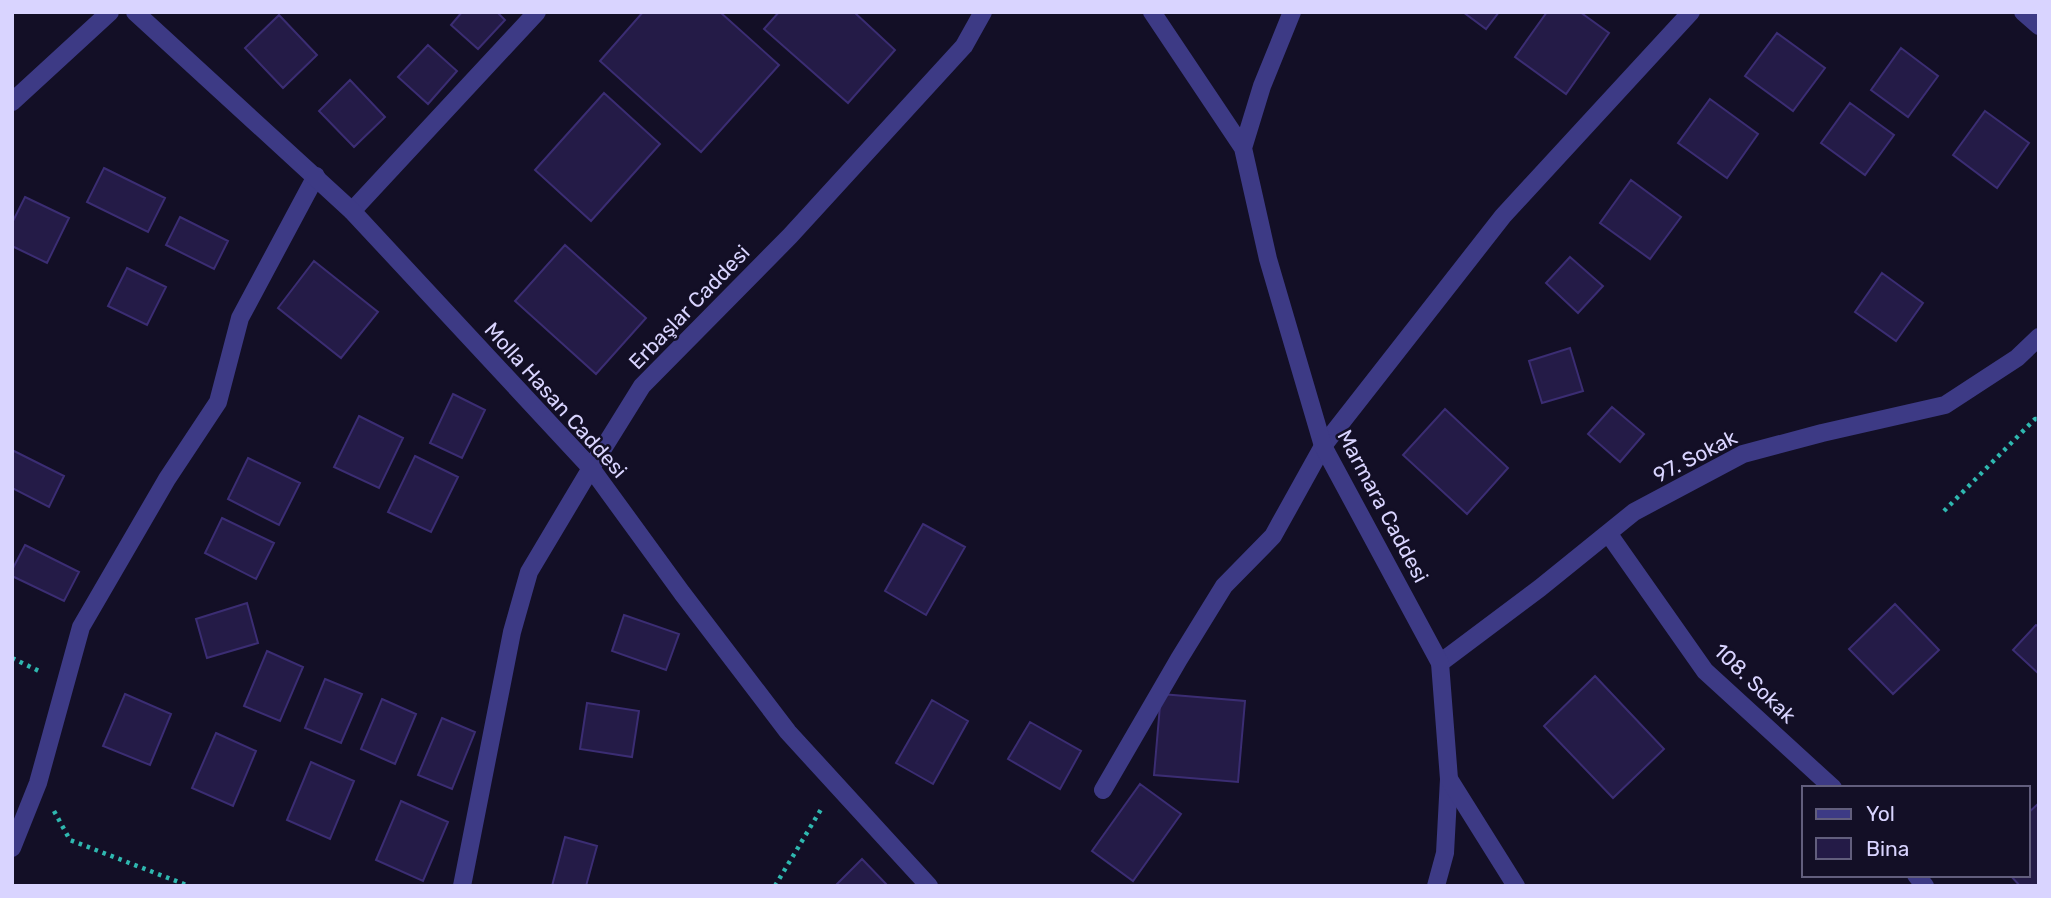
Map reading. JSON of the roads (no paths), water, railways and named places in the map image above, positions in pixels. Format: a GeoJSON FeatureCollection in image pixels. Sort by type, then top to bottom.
{"type":"FeatureCollection","features":[{"type":"Feature","properties":{"kind":"street"},"geometry":{"type":"LineString","coordinates":[[12,102],[110,12]]}},
{"type":"Feature","properties":{"kind":"street","name":"Molla Hasan Caddesi"},"geometry":{"type":"LineString","coordinates":[[135,12],[352,211],[591,468],[788,732],[929,886]]}},
{"type":"Feature","properties":{"kind":"street"},"geometry":{"type":"LineString","coordinates":[[352,211],[537,12]]}},
{"type":"Feature","properties":{"kind":"street","name":"Erbaşlar Caddesi"},"geometry":{"type":"LineString","coordinates":[[462,886],[512,632],[529,572],[642,386],[790,236],[964,46],[983,12]]}},
{"type":"Feature","properties":{"kind":"street"},"geometry":{"type":"LineString","coordinates":[[1152,12],[1243,148]]}},
{"type":"Feature","properties":{"kind":"street","name":"Marmara Caddesi"},"geometry":{"type":"LineString","coordinates":[[1292,12],[1262,86],[1243,148],[1268,259],[1323,446],[1440,663],[1449,779],[1516,886]]}},
{"type":"Feature","properties":{"kind":"street"},"geometry":{"type":"LineString","coordinates":[[1103,790],[1224,586],[1273,536],[1323,446],[1503,216],[1691,12]]}},
{"type":"Feature","properties":{"kind":"street"},"geometry":{"type":"LineString","coordinates":[[2023,12],[2039,26]]}},
{"type":"Feature","properties":{"kind":"street"},"geometry":{"type":"LineString","coordinates":[[12,848],[38,783],[81,626],[167,479],[218,402],[240,318],[316,176]]}},
{"type":"Feature","properties":{"kind":"street","name":"97. Sokak"},"geometry":{"type":"LineString","coordinates":[[1440,663],[1634,512],[1743,454],[1945,404],[2017,358],[2039,337]]}},
{"type":"Feature","properties":{"kind":"street","name":"108. Sokak"},"geometry":{"type":"LineString","coordinates":[[1608,533],[1705,671],[1831,786]]}},
{"type":"Feature","properties":{"kind":"street"},"geometry":{"type":"LineString","coordinates":[[1436,886],[1445,853],[1449,779]]}}]}
